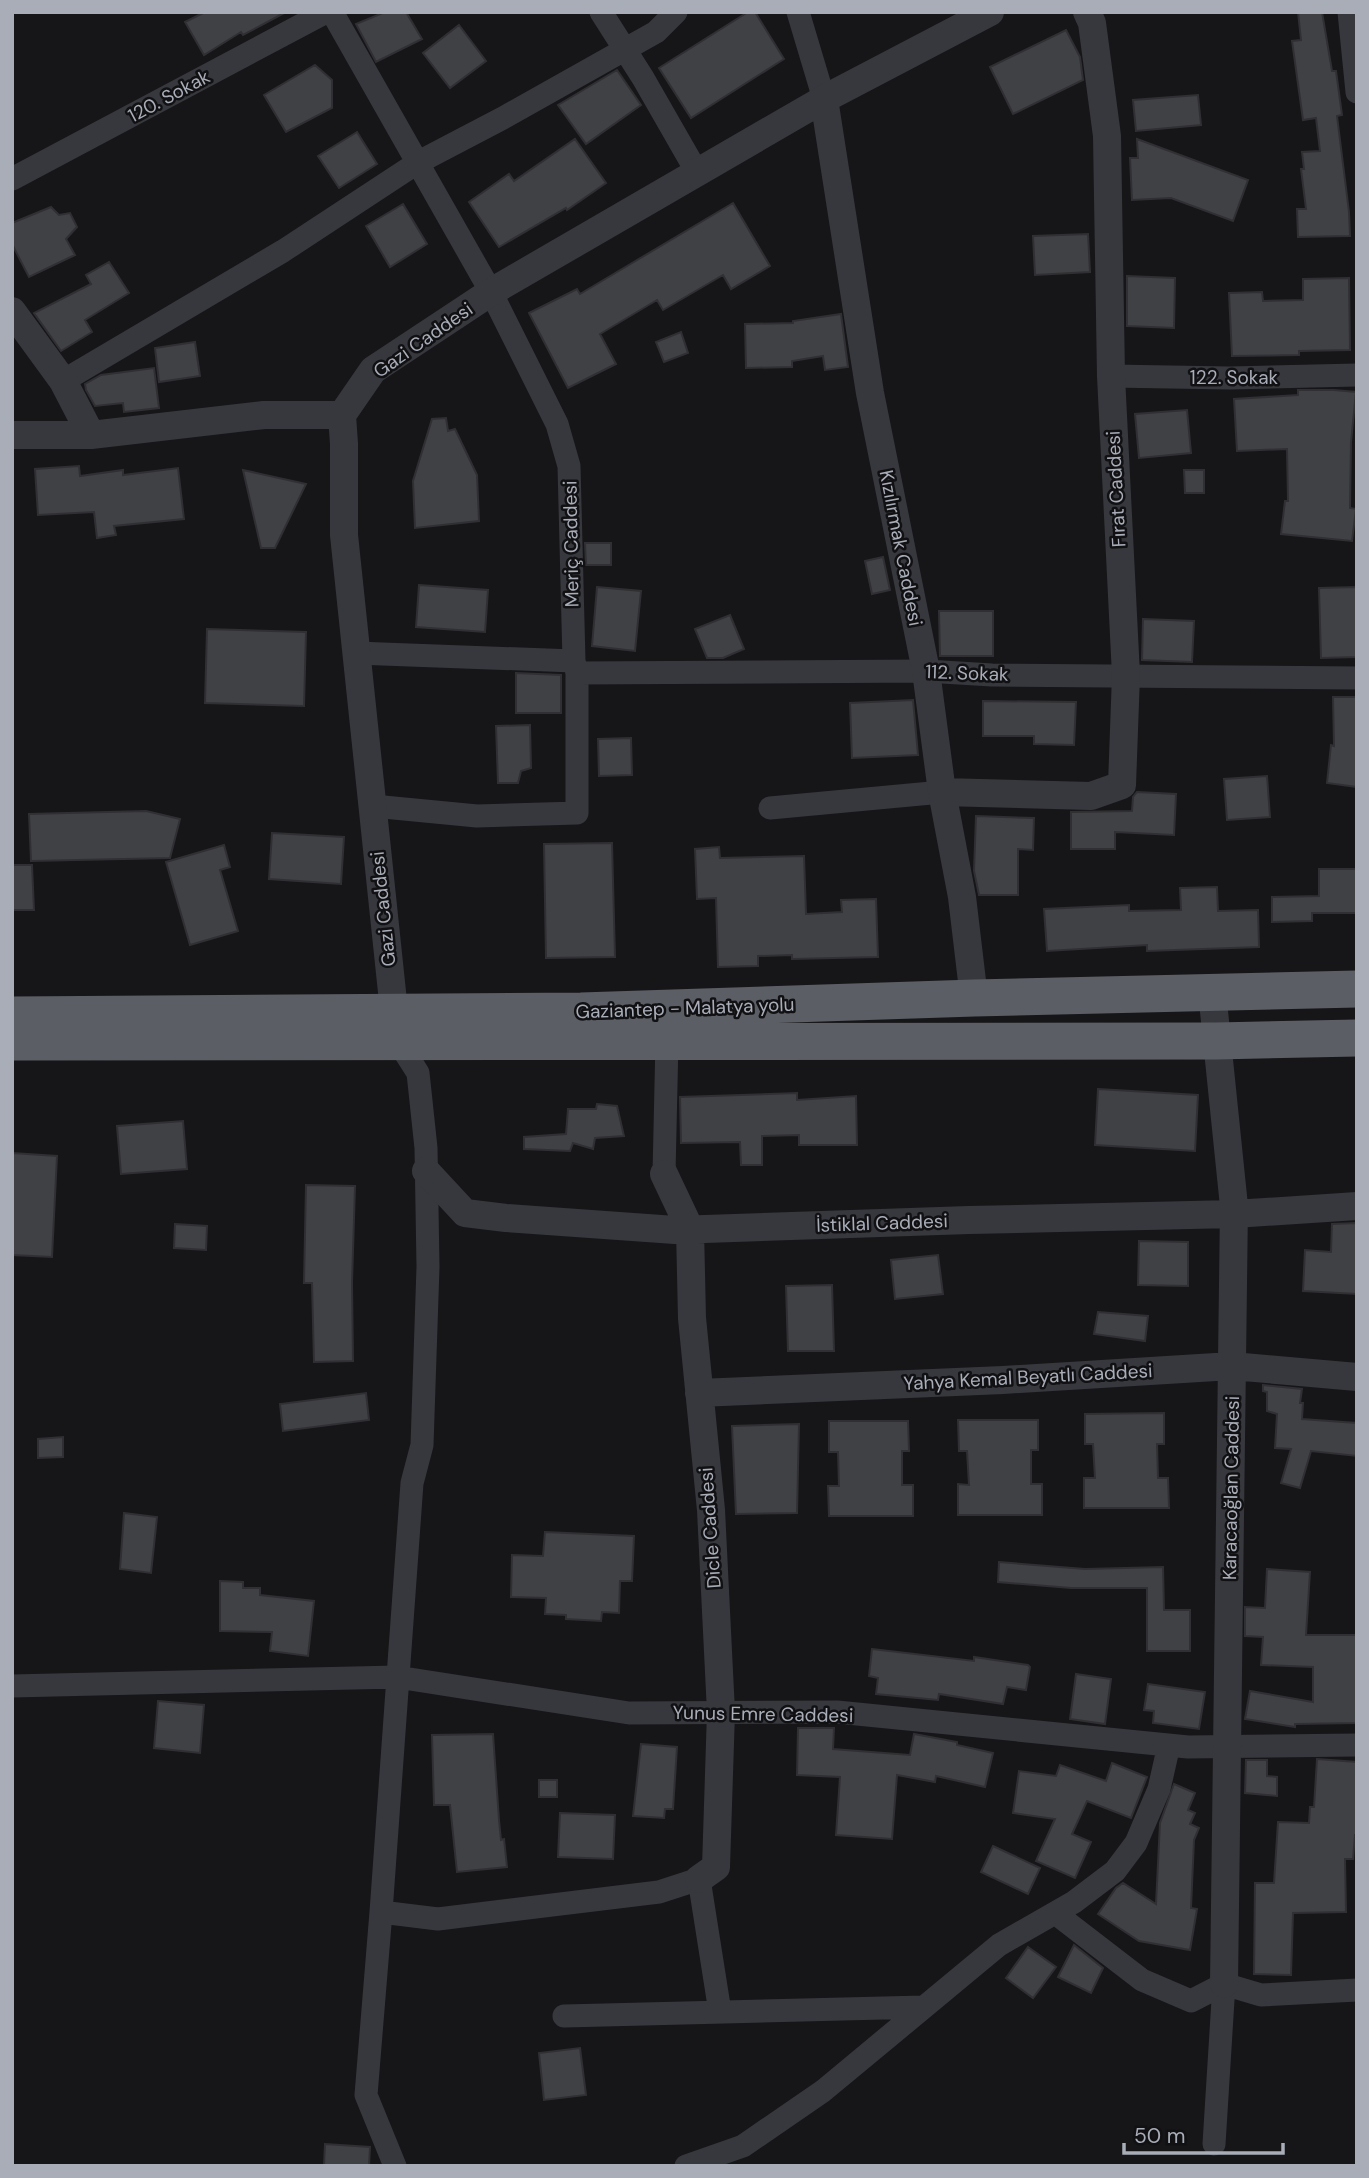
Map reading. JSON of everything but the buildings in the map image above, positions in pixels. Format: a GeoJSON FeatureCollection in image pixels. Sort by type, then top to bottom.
{"type":"FeatureCollection","features":[{"type":"Feature","properties":{"kind":"highway","name":"Gaziantep - Malatya yolu"},"geometry":{"type":"LineString","coordinates":[[12,1042],[395,1026],[581,1011],[1357,989]]}},
{"type":"Feature","properties":{"kind":"highway","name":"Gaziantep - Malatya yolu"},"geometry":{"type":"LineString","coordinates":[[12,1015],[395,1026],[667,1040],[1216,1041],[1357,1038]]}},
{"type":"Feature","properties":{"kind":"street","name":"120. Sokak"},"geometry":{"type":"LineString","coordinates":[[12,179],[326,12]]}},
{"type":"Feature","properties":{"kind":"street","name":"Meriç Caddesi"},"geometry":{"type":"LineString","coordinates":[[332,12],[491,292],[557,424],[569,466],[577,813],[477,816],[373,806]]}},
{"type":"Feature","properties":{"kind":"street"},"geometry":{"type":"LineString","coordinates":[[601,12],[698,174]]}},
{"type":"Feature","properties":{"kind":"street"},"geometry":{"type":"LineString","coordinates":[[63,381],[283,251],[417,163],[656,32],[676,12]]}},
{"type":"Feature","properties":{"kind":"street"},"geometry":{"type":"LineString","coordinates":[[798,12],[824,99]]}},
{"type":"Feature","properties":{"kind":"street","name":"Gazi Caddesi"},"geometry":{"type":"LineString","coordinates":[[395,1026],[344,535],[342,415],[373,370],[491,292],[824,99],[990,12]]}},
{"type":"Feature","properties":{"kind":"street","name":"Fırat Caddesi"},"geometry":{"type":"LineString","coordinates":[[942,792],[1091,796],[1122,785],[1126,675],[1111,376],[1107,136],[1093,23],[1087,12]]}},
{"type":"Feature","properties":{"kind":"street"},"geometry":{"type":"LineString","coordinates":[[1349,12],[1357,92]]}},
{"type":"Feature","properties":{"kind":"street","name":"Kızılırmak Caddesi"},"geometry":{"type":"LineString","coordinates":[[824,99],[870,393],[926,671],[942,792],[962,897],[974,998]]}},
{"type":"Feature","properties":{"kind":"street"},"geometry":{"type":"LineString","coordinates":[[12,311],[63,381],[91,435]]}},
{"type":"Feature","properties":{"kind":"street","name":"122. Sokak"},"geometry":{"type":"LineString","coordinates":[[1111,376],[1230,378],[1357,375]]}},
{"type":"Feature","properties":{"kind":"street"},"geometry":{"type":"LineString","coordinates":[[12,435],[91,435],[264,415],[342,415]]}},
{"type":"Feature","properties":{"kind":"street","name":"112. Sokak"},"geometry":{"type":"LineString","coordinates":[[356,653],[575,667],[926,671],[992,675],[1357,678]]}},
{"type":"Feature","properties":{"kind":"street"},"geometry":{"type":"LineString","coordinates":[[770,808],[942,792]]}},
{"type":"Feature","properties":{"kind":"street","name":"Karacaoğlan Caddesi"},"geometry":{"type":"LineString","coordinates":[[1212,992],[1234,1214],[1224,1984]]}},
{"type":"Feature","properties":{"kind":"street"},"geometry":{"type":"LineString","coordinates":[[395,1026],[418,1073],[426,1171],[428,1267],[422,1445],[412,1483],[382,1912],[366,2095],[395,2166]]}},
{"type":"Feature","properties":{"kind":"street"},"geometry":{"type":"LineString","coordinates":[[664,1174],[667,1040]]}},
{"type":"Feature","properties":{"kind":"street","name":"İstiklal Caddesi"},"geometry":{"type":"LineString","coordinates":[[426,1171],[465,1213],[690,1229],[1234,1214],[1357,1206]]}},
{"type":"Feature","properties":{"kind":"street","name":"Dicle Caddesi"},"geometry":{"type":"LineString","coordinates":[[664,1174],[690,1229],[692,1318],[711,1510],[721,1712],[716,1867],[699,1879]]}},
{"type":"Feature","properties":{"kind":"street","name":"Yahya Kemal Beyatlı Caddesi"},"geometry":{"type":"LineString","coordinates":[[699,1393],[1003,1380],[1232,1366],[1357,1377]]}},
{"type":"Feature","properties":{"kind":"street","name":"Yunus Emre Caddesi"},"geometry":{"type":"LineString","coordinates":[[12,1686],[397,1677],[629,1713],[837,1712],[1188,1747],[1357,1745]]}},
{"type":"Feature","properties":{"kind":"street"},"geometry":{"type":"LineString","coordinates":[[685,2166],[743,2146],[823,2091],[999,1945],[1074,1902],[1115,1871],[1136,1843],[1159,1789],[1169,1745]]}},
{"type":"Feature","properties":{"kind":"street"},"geometry":{"type":"LineString","coordinates":[[382,1912],[438,1919],[659,1892],[699,1879],[720,2012]]}},
{"type":"Feature","properties":{"kind":"street"},"geometry":{"type":"LineString","coordinates":[[1055,1913],[1142,1980],[1191,2001],[1224,1984],[1261,1995],[1357,1990]]}},
{"type":"Feature","properties":{"kind":"street"},"geometry":{"type":"LineString","coordinates":[[1214,2144],[1224,1984]]}},
{"type":"Feature","properties":{"kind":"street"},"geometry":{"type":"LineString","coordinates":[[564,2015],[924,2007]]}}]}
